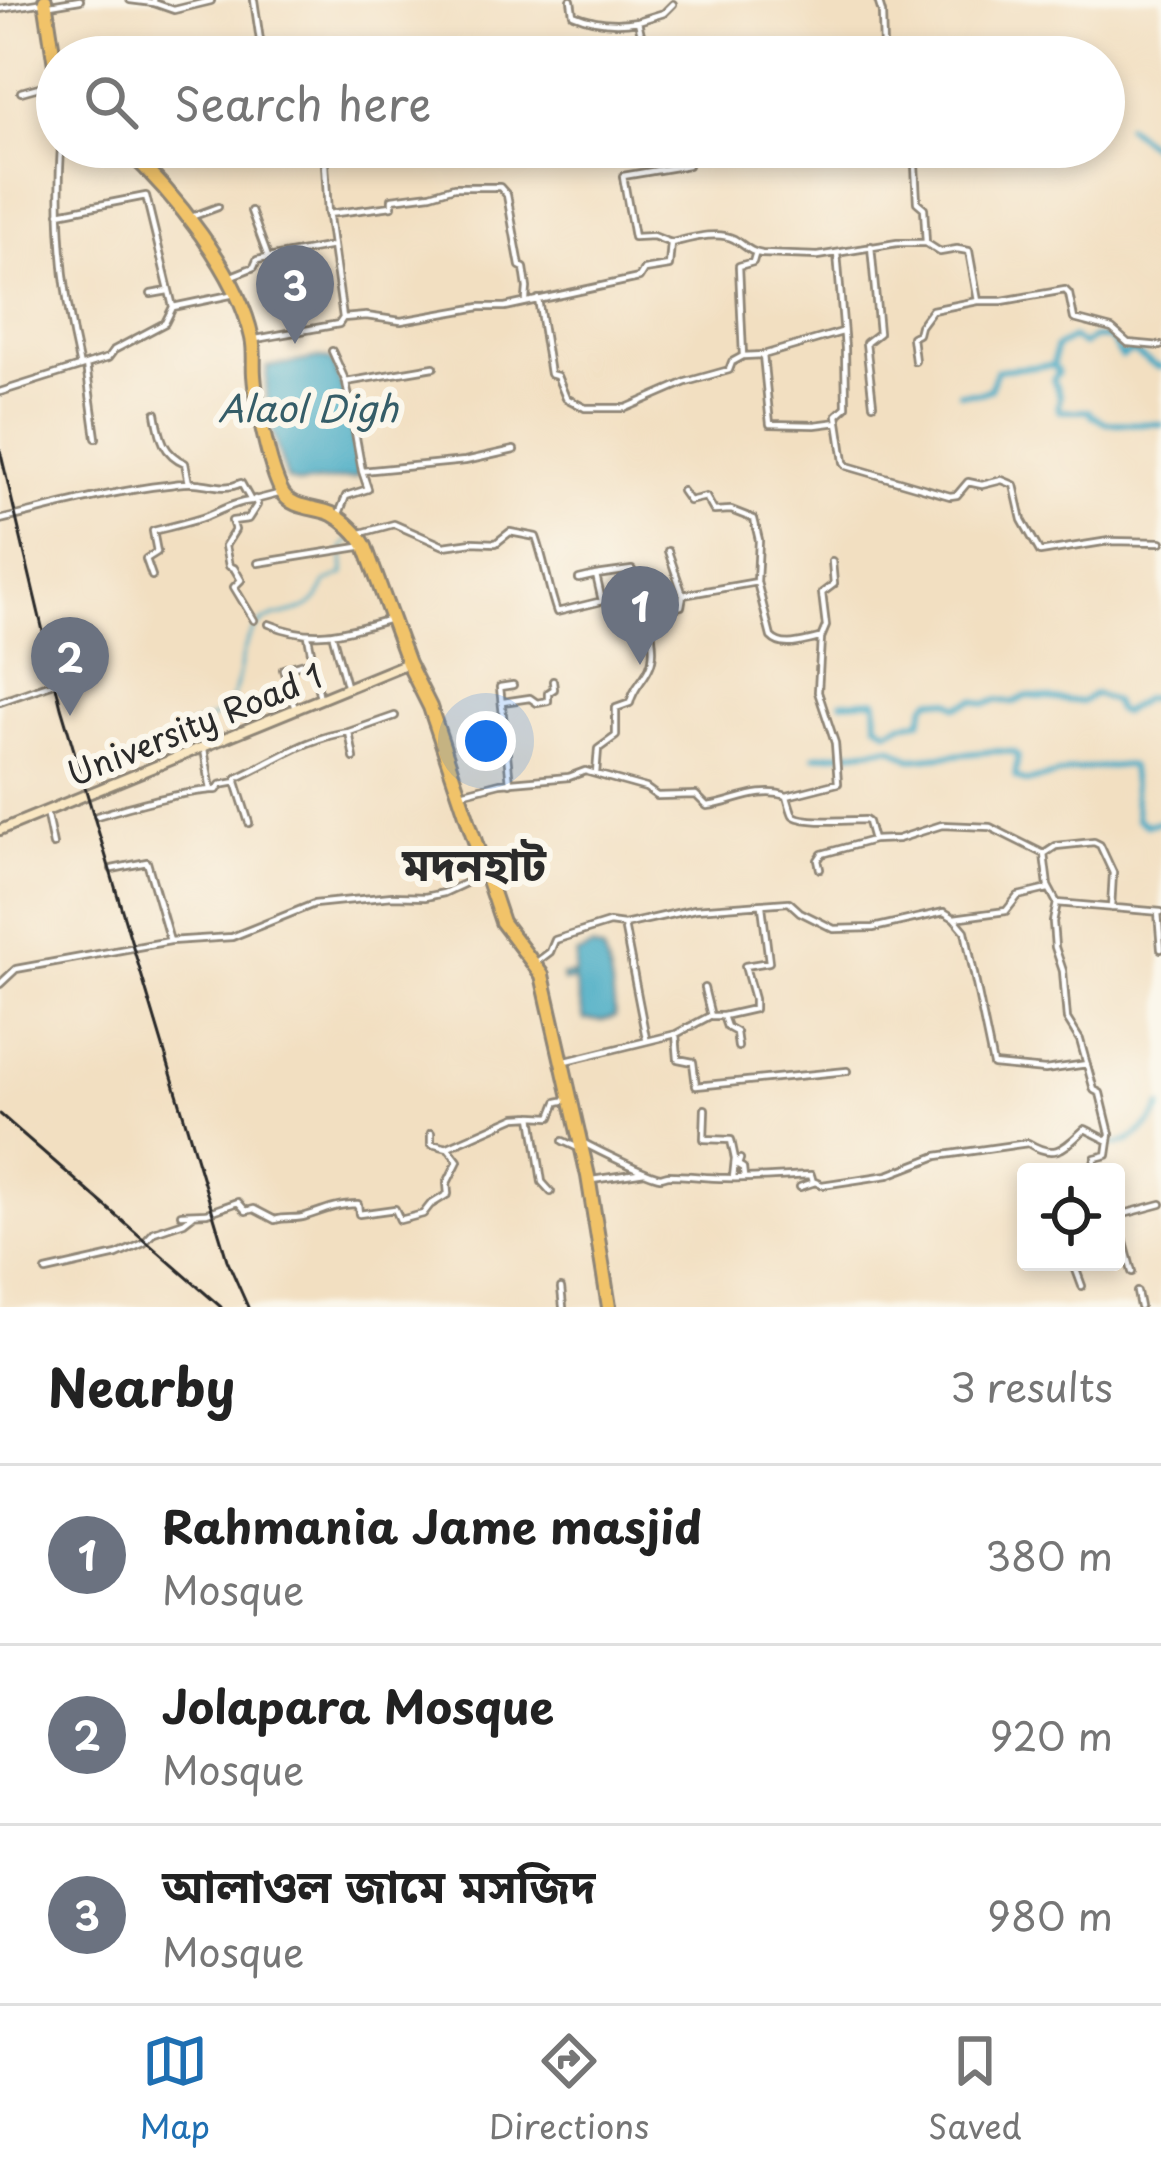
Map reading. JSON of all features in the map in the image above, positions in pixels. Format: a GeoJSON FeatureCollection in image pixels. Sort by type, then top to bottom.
{"type":"FeatureCollection","features":[{"type":"Feature","properties":{"kind":"highway"},"geometry":{"type":"LineString","coordinates":[[47,2],[53,36]]}},
{"type":"Feature","properties":{"kind":"highway"},"geometry":{"type":"LineString","coordinates":[[47,2],[51,36]]}},
{"type":"Feature","properties":{"kind":"highway"},"geometry":{"type":"LineString","coordinates":[[148,168],[189,218],[235,294],[253,339],[258,403],[283,493],[296,503],[338,518],[363,539],[408,663],[430,707],[508,934],[542,975],[592,1180],[611,1307]]}},
{"type":"Feature","properties":{"kind":"highway"},"geometry":{"type":"LineString","coordinates":[[151,168],[214,248],[251,321],[262,410],[287,493],[339,514],[363,539],[410,662],[432,705],[507,926],[538,961],[558,1020],[611,1307]]}},
{"type":"Feature","properties":{"kind":"main road","name":"University Road 1"},"geometry":{"type":"LineString","coordinates":[[0,830],[408,663]]}},
{"type":"Feature","properties":{"kind":"street"},"geometry":{"type":"LineString","coordinates":[[0,9],[80,0]]}},
{"type":"Feature","properties":{"kind":"street"},"geometry":{"type":"LineString","coordinates":[[130,0],[174,10],[212,1]]}},
{"type":"Feature","properties":{"kind":"street"},"geometry":{"type":"LineString","coordinates":[[254,0],[259,36]]}},
{"type":"Feature","properties":{"kind":"street"},"geometry":{"type":"LineString","coordinates":[[571,0],[573,14],[616,25],[664,13],[674,4]]}},
{"type":"Feature","properties":{"kind":"street"},"geometry":{"type":"LineString","coordinates":[[878,0],[883,36]]}},
{"type":"Feature","properties":{"kind":"street"},"geometry":{"type":"LineString","coordinates":[[638,21],[641,36]]}},
{"type":"Feature","properties":{"kind":"street"},"geometry":{"type":"LineString","coordinates":[[21,92],[36,87]]}},
{"type":"Feature","properties":{"kind":"street"},"geometry":{"type":"LineString","coordinates":[[60,168],[60,248],[96,438]]}},
{"type":"Feature","properties":{"kind":"street"},"geometry":{"type":"LineString","coordinates":[[256,339],[339,324],[343,318],[325,168]]}},
{"type":"Feature","properties":{"kind":"street"},"geometry":{"type":"LineString","coordinates":[[670,168],[623,176],[634,237],[653,236],[670,243],[722,236],[733,238],[754,254],[818,256],[897,243],[926,243],[940,252],[969,251],[977,301]]}},
{"type":"Feature","properties":{"kind":"street"},"geometry":{"type":"LineString","coordinates":[[915,168],[926,243]]}},
{"type":"Feature","properties":{"kind":"street"},"geometry":{"type":"LineString","coordinates":[[328,214],[392,206],[392,199],[454,188],[500,187],[507,195],[524,268],[525,301]]}},
{"type":"Feature","properties":{"kind":"street"},"geometry":{"type":"LineString","coordinates":[[0,392],[108,358],[114,350],[165,323],[173,307],[146,196],[59,213]]}},
{"type":"Feature","properties":{"kind":"street"},"geometry":{"type":"LineString","coordinates":[[191,217],[218,207]]}},
{"type":"Feature","properties":{"kind":"street"},"geometry":{"type":"LineString","coordinates":[[251,212],[268,257]]}},
{"type":"Feature","properties":{"kind":"street"},"geometry":{"type":"LineString","coordinates":[[343,318],[400,321],[505,308],[639,278],[644,270],[669,266],[670,243]]}},
{"type":"Feature","properties":{"kind":"street"},"geometry":{"type":"LineString","coordinates":[[230,277],[254,267],[256,260],[333,246]]}},
{"type":"Feature","properties":{"kind":"street"},"geometry":{"type":"LineString","coordinates":[[871,246],[879,332],[866,344],[873,404]]}},
{"type":"Feature","properties":{"kind":"street"},"geometry":{"type":"LineString","coordinates":[[838,253],[846,406],[837,415],[847,466],[950,496],[968,482],[982,485],[1002,480],[1014,485],[1022,520],[1040,552],[1109,541],[1161,542]]}},
{"type":"Feature","properties":{"kind":"street"},"geometry":{"type":"LineString","coordinates":[[742,356],[740,266],[753,262],[754,254]]}},
{"type":"Feature","properties":{"kind":"street"},"geometry":{"type":"LineString","coordinates":[[915,361],[912,337],[932,310],[1065,290],[1074,319],[1112,329],[1128,343],[1161,346]]}},
{"type":"Feature","properties":{"kind":"street"},"geometry":{"type":"LineString","coordinates":[[151,294],[168,291]]}},
{"type":"Feature","properties":{"kind":"street"},"geometry":{"type":"LineString","coordinates":[[173,307],[235,294]]}},
{"type":"Feature","properties":{"kind":"street"},"geometry":{"type":"LineString","coordinates":[[538,299],[550,374],[557,376],[566,398],[585,408],[626,407],[729,370],[742,356],[763,355],[843,332]]}},
{"type":"Feature","properties":{"kind":"street"},"geometry":{"type":"LineString","coordinates":[[332,351],[346,382],[368,489],[346,496],[339,514]]}},
{"type":"Feature","properties":{"kind":"street"},"geometry":{"type":"LineString","coordinates":[[763,355],[770,424],[838,422]]}},
{"type":"Feature","properties":{"kind":"street"},"geometry":{"type":"LineString","coordinates":[[346,382],[434,367]]}},
{"type":"Feature","properties":{"kind":"street"},"geometry":{"type":"LineString","coordinates":[[156,413],[161,440],[171,457],[185,464],[189,483]]}},
{"type":"Feature","properties":{"kind":"street"},"geometry":{"type":"LineString","coordinates":[[362,471],[465,461],[514,449]]}},
{"type":"Feature","properties":{"kind":"street"},"geometry":{"type":"LineString","coordinates":[[0,520],[128,491],[199,482],[232,488],[242,483],[257,505],[248,519],[232,521],[235,530],[225,546],[229,566],[241,580],[234,586],[254,620]]}},
{"type":"Feature","properties":{"kind":"street"},"geometry":{"type":"LineString","coordinates":[[682,491],[689,500],[706,497],[714,511],[731,510],[754,519],[759,540],[758,583],[769,631],[777,643],[821,638]]}},
{"type":"Feature","properties":{"kind":"street"},"geometry":{"type":"LineString","coordinates":[[152,576],[146,559],[157,552],[153,531],[283,493]]}},
{"type":"Feature","properties":{"kind":"street"},"geometry":{"type":"LineString","coordinates":[[258,563],[348,550],[394,524],[443,546],[496,543],[510,532],[536,537],[556,612],[602,601],[596,575]]}},
{"type":"Feature","properties":{"kind":"street"},"geometry":{"type":"LineString","coordinates":[[596,774],[598,749],[616,736],[616,708],[630,703],[634,687],[650,666],[649,615],[681,606],[683,595],[668,551]]}},
{"type":"Feature","properties":{"kind":"street"},"geometry":{"type":"LineString","coordinates":[[461,793],[585,771],[646,788],[658,796],[696,795],[707,806],[758,793],[787,796],[838,783],[835,743],[818,692],[826,626],[822,592],[835,582],[832,561]]}},
{"type":"Feature","properties":{"kind":"street"},"geometry":{"type":"LineString","coordinates":[[579,579],[632,570]]}},
{"type":"Feature","properties":{"kind":"street"},"geometry":{"type":"LineString","coordinates":[[683,595],[758,583]]}},
{"type":"Feature","properties":{"kind":"street"},"geometry":{"type":"LineString","coordinates":[[269,624],[308,636],[391,619]]}},
{"type":"Feature","properties":{"kind":"street"},"geometry":{"type":"LineString","coordinates":[[332,634],[347,689]]}},
{"type":"Feature","properties":{"kind":"street"},"geometry":{"type":"LineString","coordinates":[[308,636],[320,699]]}},
{"type":"Feature","properties":{"kind":"street"},"geometry":{"type":"LineString","coordinates":[[295,709],[283,668],[312,661]]}},
{"type":"Feature","properties":{"kind":"street"},"geometry":{"type":"LineString","coordinates":[[502,703],[530,698],[537,703],[548,701],[553,681]]}},
{"type":"Feature","properties":{"kind":"street"},"geometry":{"type":"LineString","coordinates":[[0,702],[54,683]]}},
{"type":"Feature","properties":{"kind":"street"},"geometry":{"type":"LineString","coordinates":[[510,783],[500,687],[513,685]]}},
{"type":"Feature","properties":{"kind":"street"},"geometry":{"type":"LineString","coordinates":[[97,815],[156,797],[217,790],[292,749],[395,716]]}},
{"type":"Feature","properties":{"kind":"street"},"geometry":{"type":"LineString","coordinates":[[349,732],[354,758]]}},
{"type":"Feature","properties":{"kind":"street"},"geometry":{"type":"LineString","coordinates":[[204,748],[211,790]]}},
{"type":"Feature","properties":{"kind":"street"},"geometry":{"type":"LineString","coordinates":[[236,782],[249,823]]}},
{"type":"Feature","properties":{"kind":"street"},"geometry":{"type":"LineString","coordinates":[[787,796],[797,818],[865,820],[873,841]]}},
{"type":"Feature","properties":{"kind":"street"},"geometry":{"type":"LineString","coordinates":[[46,812],[53,845]]}},
{"type":"Feature","properties":{"kind":"street"},"geometry":{"type":"LineString","coordinates":[[820,869],[822,854],[942,825],[990,827],[1043,854]]}},
{"type":"Feature","properties":{"kind":"street"},"geometry":{"type":"LineString","coordinates":[[1043,854],[1056,846],[1100,845],[1113,873],[1111,908]]}},
{"type":"Feature","properties":{"kind":"street"},"geometry":{"type":"LineString","coordinates":[[1043,854],[1049,889],[1057,903],[1055,947],[1063,970],[1067,1019],[1080,1040],[1111,1134],[1107,1155],[1094,1158],[1094,1163]]}},
{"type":"Feature","properties":{"kind":"street"},"geometry":{"type":"LineString","coordinates":[[112,869],[147,862],[170,941]]}},
{"type":"Feature","properties":{"kind":"street"},"geometry":{"type":"LineString","coordinates":[[0,984],[16,969],[170,941],[232,937],[314,904],[424,897],[485,874]]}},
{"type":"Feature","properties":{"kind":"street"},"geometry":{"type":"LineString","coordinates":[[954,918],[1006,911],[1018,896],[1049,889]]}},
{"type":"Feature","properties":{"kind":"street"},"geometry":{"type":"LineString","coordinates":[[538,961],[560,938],[609,923],[624,926],[695,910],[789,902],[834,929],[873,928],[944,912],[964,931],[993,1065],[1045,1070],[1087,1064]]}},
{"type":"Feature","properties":{"kind":"street"},"geometry":{"type":"LineString","coordinates":[[1057,903],[1160,912],[1161,949]]}},
{"type":"Feature","properties":{"kind":"street"},"geometry":{"type":"LineString","coordinates":[[566,1061],[676,1034],[711,1016],[754,1009],[746,966],[769,962],[762,905]]}},
{"type":"Feature","properties":{"kind":"street"},"geometry":{"type":"LineString","coordinates":[[624,926],[646,1040]]}},
{"type":"Feature","properties":{"kind":"street"},"geometry":{"type":"LineString","coordinates":[[704,988],[711,1016]]}},
{"type":"Feature","properties":{"kind":"street"},"geometry":{"type":"LineString","coordinates":[[723,1016],[727,1027],[736,1032],[738,1048]]}},
{"type":"Feature","properties":{"kind":"street"},"geometry":{"type":"LineString","coordinates":[[676,1034],[677,1059],[693,1061],[696,1086],[847,1072]]}},
{"type":"Feature","properties":{"kind":"street"},"geometry":{"type":"LineString","coordinates":[[448,1148],[516,1117],[550,1117],[557,1102],[571,1100]]}},
{"type":"Feature","properties":{"kind":"street"},"geometry":{"type":"LineString","coordinates":[[705,1109],[704,1139],[731,1140],[733,1178]]}},
{"type":"Feature","properties":{"kind":"street"},"geometry":{"type":"LineString","coordinates":[[532,1116],[542,1182],[551,1192]]}},
{"type":"Feature","properties":{"kind":"street"},"geometry":{"type":"LineString","coordinates":[[800,1186],[888,1175],[937,1156],[1028,1143],[1051,1152],[1075,1142],[1085,1129],[1107,1144]]}},
{"type":"Feature","properties":{"kind":"street"},"geometry":{"type":"LineString","coordinates":[[181,1214],[207,1213],[238,1202],[246,1211],[254,1209],[274,1220],[358,1204],[359,1214],[395,1209],[400,1220],[423,1214],[430,1204],[448,1195],[447,1183],[458,1161],[448,1148],[431,1144],[431,1133]]}},
{"type":"Feature","properties":{"kind":"street"},"geometry":{"type":"LineString","coordinates":[[563,1141],[619,1158],[659,1177],[811,1175],[813,1182]]}},
{"type":"Feature","properties":{"kind":"street"},"geometry":{"type":"LineString","coordinates":[[740,1159],[744,1177]]}},
{"type":"Feature","properties":{"kind":"street"},"geometry":{"type":"LineString","coordinates":[[592,1180],[647,1171]]}},
{"type":"Feature","properties":{"kind":"street"},"geometry":{"type":"LineString","coordinates":[[1125,1214],[1161,1204]]}},
{"type":"Feature","properties":{"kind":"street"},"geometry":{"type":"LineString","coordinates":[[46,1271],[117,1255],[198,1212]]}},
{"type":"Feature","properties":{"kind":"street"},"geometry":{"type":"LineString","coordinates":[[1125,1247],[1132,1271]]}},
{"type":"Feature","properties":{"kind":"street"},"geometry":{"type":"LineString","coordinates":[[1076,1271],[1082,1286]]}},
{"type":"Feature","properties":{"kind":"street"},"geometry":{"type":"LineString","coordinates":[[561,1288],[563,1307]]}},
{"type":"Feature","properties":{"kind":"street"},"geometry":{"type":"LineString","coordinates":[[1137,1292],[1140,1307]]}},
{"type":"Feature","properties":{"kind":"water","name":"Alaol Digh"},"geometry":{"type":"Polygon","coordinates":[[[319,358],[333,363],[346,399],[359,473],[355,478],[299,484],[288,480],[275,439],[268,410],[267,367],[319,358]]]}},
{"type":"Feature","properties":{"kind":"water"},"geometry":{"type":"Polygon","coordinates":[[[592,947],[602,951],[612,984],[615,1017],[603,1021],[584,1020],[574,980],[563,982],[562,976],[574,978],[576,955],[592,947]]]}},
{"type":"Feature","properties":{"kind":"waterway"},"geometry":{"type":"LineString","coordinates":[[1126,126],[1155,149],[1161,148]]}},
{"type":"Feature","properties":{"kind":"waterway"},"geometry":{"type":"LineString","coordinates":[[960,393],[990,389],[997,370],[1053,365],[1056,347],[1072,338],[1083,345],[1094,338],[1110,338],[1121,357],[1132,351],[1161,367]]}},
{"type":"Feature","properties":{"kind":"waterway"},"geometry":{"type":"LineString","coordinates":[[1053,365],[1058,372],[1053,380],[1060,411],[1089,411],[1107,423],[1161,424]]}},
{"type":"Feature","properties":{"kind":"waterway"},"geometry":{"type":"LineString","coordinates":[[176,744],[172,737],[178,732],[216,716],[228,705],[246,644],[258,626],[304,609],[326,582],[344,574],[343,547],[351,539]]}},
{"type":"Feature","properties":{"kind":"waterway"},"geometry":{"type":"LineString","coordinates":[[842,702],[876,700],[877,723],[888,731],[921,721],[932,699],[957,707],[974,700],[1013,703],[1027,696],[1082,702],[1094,694],[1113,701],[1122,713],[1143,699],[1161,696]]}},
{"type":"Feature","properties":{"kind":"waterway"},"geometry":{"type":"LineString","coordinates":[[836,754],[815,756],[892,747],[911,759],[1014,752],[1018,756],[1015,777],[1026,782],[1080,769],[1128,765],[1137,819],[1147,825],[1161,821]]}},
{"type":"Feature","properties":{"kind":"waterway"},"geometry":{"type":"LineString","coordinates":[[1086,1134],[1108,1144],[1122,1144],[1143,1131],[1161,1106]]}},
{"type":"Feature","properties":{"kind":"railway"},"geometry":{"type":"LineString","coordinates":[[0,450],[61,707],[227,1260],[248,1307]]}},
{"type":"Feature","properties":{"kind":"railway"},"geometry":{"type":"LineString","coordinates":[[0,1114],[221,1307]]}},
{"type":"Feature","properties":{"kind":"place","name":"আলাওল জামে মসজিদ"},"geometry":{"type":"Point","coordinates":[295,344]}},
{"type":"Feature","properties":{"kind":"place","name":"Rahmania Jame masjid"},"geometry":{"type":"Point","coordinates":[640,665]}},
{"type":"Feature","properties":{"kind":"place","name":"Jolapara Mosque"},"geometry":{"type":"Point","coordinates":[70,716]}},
{"type":"Feature","properties":{"kind":"district","name":"মদনহাট"},"geometry":{"type":"Point","coordinates":[474,865]}}]}
